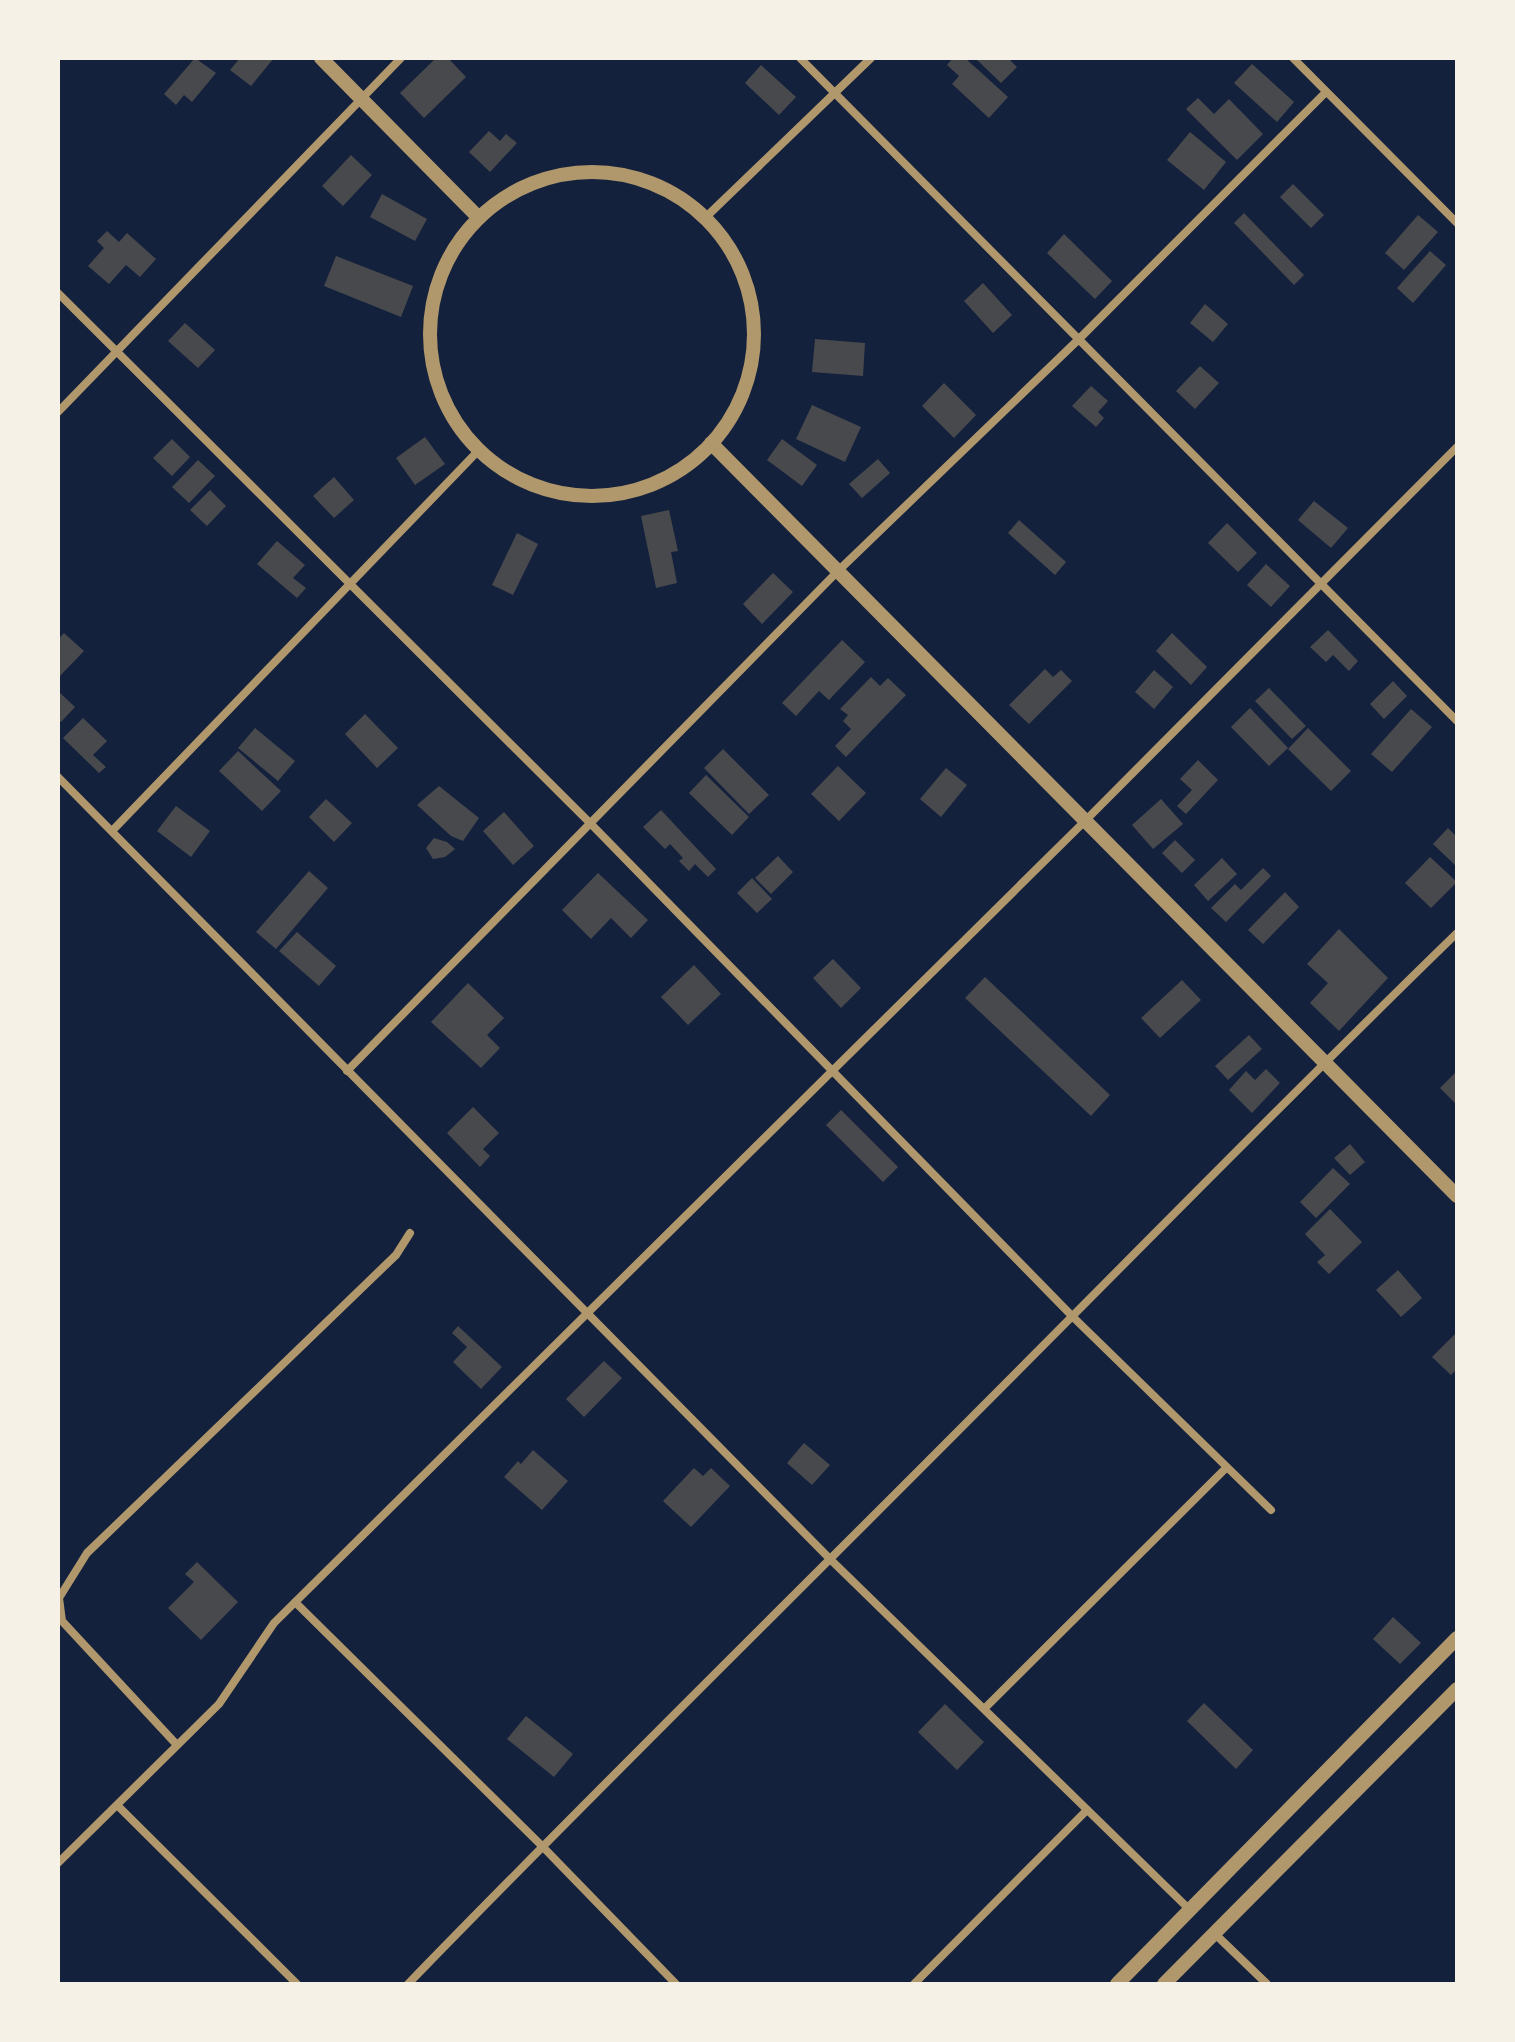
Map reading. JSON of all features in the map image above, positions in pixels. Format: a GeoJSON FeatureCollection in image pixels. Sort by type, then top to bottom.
{"type":"FeatureCollection","features":[{"type":"Feature","properties":{"kind":"street"},"geometry":{"type":"LineString","coordinates":[[321,58],[478,217]]}},
{"type":"Feature","properties":{"kind":"street"},"geometry":{"type":"LineString","coordinates":[[58,412],[401,58]]}},
{"type":"Feature","properties":{"kind":"street"},"geometry":{"type":"LineString","coordinates":[[800,58],[1457,721]]}},
{"type":"Feature","properties":{"kind":"street"},"geometry":{"type":"LineString","coordinates":[[706,217],[871,58]]}},
{"type":"Feature","properties":{"kind":"street"},"geometry":{"type":"LineString","coordinates":[[1293,58],[1457,223]]}},
{"type":"Feature","properties":{"kind":"street"},"geometry":{"type":"LineString","coordinates":[[347,1071],[838,571],[1079,339],[1326,92]]}},
{"type":"Feature","properties":{"kind":"street"},"geometry":{"type":"LineString","coordinates":[[592,170],[634,176],[673,192],[706,217],[732,250],[748,288],[754,329],[750,370],[735,409],[711,443],[678,472],[639,490],[596,497],[553,492],[513,477],[478,451],[451,417],[434,377],[429,334],[434,291],[452,251],[478,217],[512,192],[538,181],[592,170]]}},
{"type":"Feature","properties":{"kind":"street"},"geometry":{"type":"LineString","coordinates":[[58,293],[591,824],[1073,1317],[1271,1510]]}},
{"type":"Feature","properties":{"kind":"street"},"geometry":{"type":"LineString","coordinates":[[711,443],[1457,1196]]}},
{"type":"Feature","properties":{"kind":"street"},"geometry":{"type":"LineString","coordinates":[[58,1863],[219,1704],[274,1623],[1085,821],[1457,447]]}},
{"type":"Feature","properties":{"kind":"street"},"geometry":{"type":"LineString","coordinates":[[112,831],[478,451]]}},
{"type":"Feature","properties":{"kind":"street"},"geometry":{"type":"LineString","coordinates":[[58,777],[830,1559],[1190,1910]]}},
{"type":"Feature","properties":{"kind":"street"},"geometry":{"type":"LineString","coordinates":[[408,1984],[1324,1062],[1457,933]]}},
{"type":"Feature","properties":{"kind":"street"},"geometry":{"type":"LineString","coordinates":[[177,1745],[62,1621],[59,1598],[87,1553],[396,1255],[410,1233]]}},
{"type":"Feature","properties":{"kind":"street"},"geometry":{"type":"LineString","coordinates":[[984,1709],[1226,1468]]}},
{"type":"Feature","properties":{"kind":"street"},"geometry":{"type":"LineString","coordinates":[[295,1602],[542,1846],[676,1984]]}},
{"type":"Feature","properties":{"kind":"street"},"geometry":{"type":"LineString","coordinates":[[1117,1984],[1457,1638]]}},
{"type":"Feature","properties":{"kind":"street"},"geometry":{"type":"LineString","coordinates":[[1164,1984],[1457,1689]]}},
{"type":"Feature","properties":{"kind":"street"},"geometry":{"type":"LineString","coordinates":[[117,1805],[297,1984]]}},
{"type":"Feature","properties":{"kind":"street"},"geometry":{"type":"LineString","coordinates":[[914,1984],[1087,1810]]}},
{"type":"Feature","properties":{"kind":"street"},"geometry":{"type":"LineString","coordinates":[[1214,1933],[1267,1984]]}},
{"type":"Feature","properties":{"kind":"building"},"geometry":{"type":"Polygon","coordinates":[[[195,58],[216,73],[192,102],[184,95],[176,105],[164,94],[195,58]]]}},
{"type":"Feature","properties":{"kind":"building"},"geometry":{"type":"Polygon","coordinates":[[[240,58],[274,58],[251,86],[230,70],[240,58]]]}},
{"type":"Feature","properties":{"kind":"building"},"geometry":{"type":"Polygon","coordinates":[[[436,58],[448,58],[466,77],[424,118],[400,93],[436,58]]]}},
{"type":"Feature","properties":{"kind":"building"},"geometry":{"type":"Polygon","coordinates":[[[953,58],[965,58],[1008,97],[989,118],[952,84],[959,76],[947,65],[953,58]]]}},
{"type":"Feature","properties":{"kind":"building"},"geometry":{"type":"Polygon","coordinates":[[[975,58],[1008,58],[1017,67],[1001,83],[975,58]]]}},
{"type":"Feature","properties":{"kind":"building"},"geometry":{"type":"Polygon","coordinates":[[[1252,64],[1294,102],[1277,122],[1234,83],[1252,64]]]}},
{"type":"Feature","properties":{"kind":"building"},"geometry":{"type":"Polygon","coordinates":[[[761,65],[796,97],[779,115],[745,83],[761,65]]]}},
{"type":"Feature","properties":{"kind":"building"},"geometry":{"type":"Polygon","coordinates":[[[1198,98],[1214,114],[1229,99],[1263,134],[1237,160],[1186,109],[1198,98]]]}},
{"type":"Feature","properties":{"kind":"building"},"geometry":{"type":"Polygon","coordinates":[[[489,131],[500,141],[506,134],[517,143],[490,172],[469,152],[489,131]]]}},
{"type":"Feature","properties":{"kind":"building"},"geometry":{"type":"Polygon","coordinates":[[[1190,132],[1226,162],[1204,190],[1167,160],[1190,132]]]}},
{"type":"Feature","properties":{"kind":"building"},"geometry":{"type":"Polygon","coordinates":[[[351,155],[372,175],[343,206],[322,186],[351,155]]]}},
{"type":"Feature","properties":{"kind":"building"},"geometry":{"type":"Polygon","coordinates":[[[1293,184],[1324,215],[1311,228],[1280,197],[1293,184]]]}},
{"type":"Feature","properties":{"kind":"building"},"geometry":{"type":"Polygon","coordinates":[[[382,194],[427,219],[415,241],[370,217],[382,194]]]}},
{"type":"Feature","properties":{"kind":"building"},"geometry":{"type":"Polygon","coordinates":[[[1244,213],[1304,275],[1294,285],[1234,223],[1244,213]]]}},
{"type":"Feature","properties":{"kind":"building"},"geometry":{"type":"Polygon","coordinates":[[[1418,215],[1438,232],[1404,270],[1385,253],[1418,215]]]}},
{"type":"Feature","properties":{"kind":"building"},"geometry":{"type":"Polygon","coordinates":[[[107,231],[119,242],[127,233],[156,259],[140,277],[126,265],[109,284],[88,266],[104,248],[97,241],[107,231]]]}},
{"type":"Feature","properties":{"kind":"building"},"geometry":{"type":"Polygon","coordinates":[[[1064,234],[1112,281],[1095,299],[1047,253],[1064,234]]]}},
{"type":"Feature","properties":{"kind":"building"},"geometry":{"type":"Polygon","coordinates":[[[1430,251],[1446,265],[1413,303],[1397,288],[1430,251]]]}},
{"type":"Feature","properties":{"kind":"building"},"geometry":{"type":"Polygon","coordinates":[[[336,256],[413,286],[401,317],[324,286],[336,256]]]}},
{"type":"Feature","properties":{"kind":"building"},"geometry":{"type":"Polygon","coordinates":[[[983,283],[1012,315],[993,333],[964,301],[983,283]]]}},
{"type":"Feature","properties":{"kind":"building"},"geometry":{"type":"Polygon","coordinates":[[[1205,304],[1228,324],[1213,342],[1190,323],[1205,304]]]}},
{"type":"Feature","properties":{"kind":"building"},"geometry":{"type":"Polygon","coordinates":[[[185,323],[215,350],[198,368],[168,341],[185,323]]]}},
{"type":"Feature","properties":{"kind":"building"},"geometry":{"type":"Polygon","coordinates":[[[815,339],[865,343],[863,376],[812,372],[815,339]]]}},
{"type":"Feature","properties":{"kind":"building"},"geometry":{"type":"Polygon","coordinates":[[[1200,366],[1219,383],[1195,409],[1176,391],[1200,366]]]}},
{"type":"Feature","properties":{"kind":"building"},"geometry":{"type":"Polygon","coordinates":[[[944,383],[976,415],[954,438],[922,406],[944,383]]]}},
{"type":"Feature","properties":{"kind":"building"},"geometry":{"type":"Polygon","coordinates":[[[1091,386],[1108,401],[1098,412],[1104,418],[1096,427],[1072,406],[1091,386]]]}},
{"type":"Feature","properties":{"kind":"building"},"geometry":{"type":"Polygon","coordinates":[[[812,405],[861,427],[845,462],[796,439],[812,405]]]}},
{"type":"Feature","properties":{"kind":"building"},"geometry":{"type":"Polygon","coordinates":[[[425,437],[445,464],[415,485],[396,458],[425,437]]]}},
{"type":"Feature","properties":{"kind":"building"},"geometry":{"type":"Polygon","coordinates":[[[172,439],[190,457],[172,476],[153,458],[172,439]]]}},
{"type":"Feature","properties":{"kind":"building"},"geometry":{"type":"Polygon","coordinates":[[[782,439],[817,465],[802,486],[767,460],[782,439]]]}},
{"type":"Feature","properties":{"kind":"building"},"geometry":{"type":"Polygon","coordinates":[[[878,459],[890,473],[862,498],[849,484],[878,459]]]}},
{"type":"Feature","properties":{"kind":"building"},"geometry":{"type":"Polygon","coordinates":[[[198,460],[215,476],[189,503],[172,487],[198,460]]]}},
{"type":"Feature","properties":{"kind":"building"},"geometry":{"type":"Polygon","coordinates":[[[334,477],[354,500],[334,518],[313,496],[334,477]]]}},
{"type":"Feature","properties":{"kind":"building"},"geometry":{"type":"Polygon","coordinates":[[[210,490],[226,506],[207,526],[190,510],[210,490]]]}},
{"type":"Feature","properties":{"kind":"building"},"geometry":{"type":"Polygon","coordinates":[[[1314,501],[1348,528],[1331,548],[1298,520],[1314,501]]]}},
{"type":"Feature","properties":{"kind":"building"},"geometry":{"type":"Polygon","coordinates":[[[669,510],[678,551],[671,552],[677,583],[656,588],[641,516],[669,510]]]}},
{"type":"Feature","properties":{"kind":"building"},"geometry":{"type":"Polygon","coordinates":[[[1019,520],[1066,562],[1055,575],[1008,533],[1019,520]]]}},
{"type":"Feature","properties":{"kind":"building"},"geometry":{"type":"Polygon","coordinates":[[[1227,523],[1257,553],[1238,572],[1208,543],[1227,523]]]}},
{"type":"Feature","properties":{"kind":"building"},"geometry":{"type":"Polygon","coordinates":[[[517,533],[538,544],[513,595],[492,585],[517,533]]]}},
{"type":"Feature","properties":{"kind":"building"},"geometry":{"type":"Polygon","coordinates":[[[277,541],[305,565],[293,578],[306,588],[297,598],[257,564],[277,541]]]}},
{"type":"Feature","properties":{"kind":"building"},"geometry":{"type":"Polygon","coordinates":[[[1266,564],[1290,586],[1271,607],[1247,585],[1266,564]]]}},
{"type":"Feature","properties":{"kind":"building"},"geometry":{"type":"Polygon","coordinates":[[[773,573],[793,592],[762,624],[743,604],[773,573]]]}},
{"type":"Feature","properties":{"kind":"building"},"geometry":{"type":"Polygon","coordinates":[[[1328,630],[1358,661],[1349,671],[1333,655],[1326,662],[1310,647],[1328,630]]]}},
{"type":"Feature","properties":{"kind":"building"},"geometry":{"type":"Polygon","coordinates":[[[64,633],[84,651],[58,678],[58,639],[64,633]]]}},
{"type":"Feature","properties":{"kind":"building"},"geometry":{"type":"Polygon","coordinates":[[[1172,633],[1207,667],[1191,685],[1156,651],[1172,633]]]}},
{"type":"Feature","properties":{"kind":"building"},"geometry":{"type":"Polygon","coordinates":[[[842,640],[865,662],[829,700],[819,691],[796,716],[782,703],[842,640]]]}},
{"type":"Feature","properties":{"kind":"building"},"geometry":{"type":"Polygon","coordinates":[[[1045,669],[1053,677],[1061,670],[1072,681],[1029,724],[1009,705],[1045,669]]]}},
{"type":"Feature","properties":{"kind":"building"},"geometry":{"type":"Polygon","coordinates":[[[1154,670],[1173,687],[1154,709],[1135,692],[1154,670]]]}},
{"type":"Feature","properties":{"kind":"building"},"geometry":{"type":"Polygon","coordinates":[[[871,677],[880,686],[888,678],[906,695],[846,757],[835,746],[851,729],[843,721],[848,715],[840,709],[871,677]]]}},
{"type":"Feature","properties":{"kind":"building"},"geometry":{"type":"Polygon","coordinates":[[[1393,681],[1407,696],[1384,719],[1370,704],[1393,681]]]}},
{"type":"Feature","properties":{"kind":"building"},"geometry":{"type":"Polygon","coordinates":[[[1269,688],[1306,726],[1292,739],[1255,701],[1269,688]]]}},
{"type":"Feature","properties":{"kind":"building"},"geometry":{"type":"Polygon","coordinates":[[[58,691],[75,707],[61,722],[58,719],[58,691]]]}},
{"type":"Feature","properties":{"kind":"building"},"geometry":{"type":"Polygon","coordinates":[[[1250,708],[1288,748],[1269,766],[1231,727],[1250,708]]]}},
{"type":"Feature","properties":{"kind":"building"},"geometry":{"type":"Polygon","coordinates":[[[1411,709],[1432,727],[1392,772],[1371,754],[1411,709]]]}},
{"type":"Feature","properties":{"kind":"building"},"geometry":{"type":"Polygon","coordinates":[[[365,714],[398,748],[377,768],[345,734],[365,714]]]}},
{"type":"Feature","properties":{"kind":"building"},"geometry":{"type":"Polygon","coordinates":[[[83,718],[107,741],[93,755],[106,767],[99,773],[63,738],[83,718]]]}},
{"type":"Feature","properties":{"kind":"building"},"geometry":{"type":"Polygon","coordinates":[[[255,728],[295,761],[278,781],[238,748],[255,728]]]}},
{"type":"Feature","properties":{"kind":"building"},"geometry":{"type":"Polygon","coordinates":[[[1308,728],[1351,771],[1331,791],[1288,749],[1308,728]]]}},
{"type":"Feature","properties":{"kind":"building"},"geometry":{"type":"Polygon","coordinates":[[[723,749],[769,795],[749,814],[704,768],[723,749]]]}},
{"type":"Feature","properties":{"kind":"building"},"geometry":{"type":"Polygon","coordinates":[[[238,751],[281,791],[262,811],[219,771],[238,751]]]}},
{"type":"Feature","properties":{"kind":"building"},"geometry":{"type":"Polygon","coordinates":[[[1198,760],[1218,780],[1186,814],[1177,806],[1192,790],[1180,779],[1198,760]]]}},
{"type":"Feature","properties":{"kind":"building"},"geometry":{"type":"Polygon","coordinates":[[[838,766],[866,793],[839,821],[811,794],[838,766]]]}},
{"type":"Feature","properties":{"kind":"building"},"geometry":{"type":"Polygon","coordinates":[[[946,768],[967,785],[941,817],[920,799],[946,768]]]}},
{"type":"Feature","properties":{"kind":"building"},"geometry":{"type":"Polygon","coordinates":[[[706,775],[749,817],[732,835],[689,793],[706,775]]]}},
{"type":"Feature","properties":{"kind":"building"},"geometry":{"type":"Polygon","coordinates":[[[439,786],[479,818],[463,841],[451,836],[417,805],[439,786]]]}},
{"type":"Feature","properties":{"kind":"building"},"geometry":{"type":"Polygon","coordinates":[[[326,799],[352,823],[334,842],[309,817],[326,799]]]}},
{"type":"Feature","properties":{"kind":"building"},"geometry":{"type":"Polygon","coordinates":[[[1161,799],[1183,824],[1153,849],[1132,825],[1161,799]]]}},
{"type":"Feature","properties":{"kind":"building"},"geometry":{"type":"Polygon","coordinates":[[[176,806],[210,831],[191,857],[157,831],[176,806]]]}},
{"type":"Feature","properties":{"kind":"building"},"geometry":{"type":"Polygon","coordinates":[[[661,810],[716,869],[708,877],[695,864],[689,871],[679,861],[683,858],[670,844],[665,849],[643,827],[661,810]]]}},
{"type":"Feature","properties":{"kind":"building"},"geometry":{"type":"Polygon","coordinates":[[[504,812],[534,846],[513,865],[483,831],[504,812]]]}},
{"type":"Feature","properties":{"kind":"building"},"geometry":{"type":"Polygon","coordinates":[[[1448,828],[1457,837],[1457,867],[1433,844],[1448,828]]]}},
{"type":"Feature","properties":{"kind":"building"},"geometry":{"type":"Polygon","coordinates":[[[434,838],[447,842],[455,849],[445,857],[433,859],[426,848],[434,838]]]}},
{"type":"Feature","properties":{"kind":"building"},"geometry":{"type":"Polygon","coordinates":[[[1175,840],[1195,860],[1182,873],[1162,853],[1175,840]]]}},
{"type":"Feature","properties":{"kind":"building"},"geometry":{"type":"Polygon","coordinates":[[[778,856],[793,872],[771,894],[755,878],[778,856]]]}},
{"type":"Feature","properties":{"kind":"building"},"geometry":{"type":"Polygon","coordinates":[[[1430,857],[1457,882],[1431,908],[1405,883],[1430,857]]]}},
{"type":"Feature","properties":{"kind":"building"},"geometry":{"type":"Polygon","coordinates":[[[1222,858],[1237,874],[1208,901],[1194,885],[1222,858]]]}},
{"type":"Feature","properties":{"kind":"building"},"geometry":{"type":"Polygon","coordinates":[[[1263,868],[1271,876],[1226,922],[1211,908],[1235,884],[1241,890],[1263,868]]]}},
{"type":"Feature","properties":{"kind":"building"},"geometry":{"type":"Polygon","coordinates":[[[309,871],[328,888],[276,949],[256,932],[309,871]]]}},
{"type":"Feature","properties":{"kind":"building"},"geometry":{"type":"Polygon","coordinates":[[[598,873],[648,920],[631,938],[611,918],[591,939],[562,910],[598,873]]]}},
{"type":"Feature","properties":{"kind":"building"},"geometry":{"type":"Polygon","coordinates":[[[752,878],[772,899],[757,913],[737,893],[752,878]]]}},
{"type":"Feature","properties":{"kind":"building"},"geometry":{"type":"Polygon","coordinates":[[[1285,892],[1299,907],[1263,944],[1248,930],[1285,892]]]}},
{"type":"Feature","properties":{"kind":"building"},"geometry":{"type":"Polygon","coordinates":[[[1339,929],[1388,978],[1339,1031],[1310,1003],[1328,983],[1307,964],[1339,929]]]}},
{"type":"Feature","properties":{"kind":"building"},"geometry":{"type":"Polygon","coordinates":[[[297,932],[336,966],[319,986],[279,951],[297,932]]]}},
{"type":"Feature","properties":{"kind":"building"},"geometry":{"type":"Polygon","coordinates":[[[833,959],[861,988],[841,1008],[813,978],[833,959]]]}},
{"type":"Feature","properties":{"kind":"building"},"geometry":{"type":"Polygon","coordinates":[[[694,965],[721,994],[688,1025],[661,997],[694,965]]]}},
{"type":"Feature","properties":{"kind":"building"},"geometry":{"type":"Polygon","coordinates":[[[985,977],[1110,1095],[1091,1116],[965,998],[985,977]]]}},
{"type":"Feature","properties":{"kind":"building"},"geometry":{"type":"Polygon","coordinates":[[[1182,980],[1201,1000],[1160,1038],[1141,1018],[1182,980]]]}},
{"type":"Feature","properties":{"kind":"building"},"geometry":{"type":"Polygon","coordinates":[[[468,983],[504,1018],[487,1035],[500,1048],[481,1068],[431,1022],[468,983]]]}},
{"type":"Feature","properties":{"kind":"building"},"geometry":{"type":"Polygon","coordinates":[[[1249,1035],[1262,1049],[1228,1080],[1215,1066],[1249,1035]]]}},
{"type":"Feature","properties":{"kind":"building"},"geometry":{"type":"Polygon","coordinates":[[[1266,1069],[1280,1083],[1252,1113],[1229,1090],[1246,1071],[1255,1080],[1266,1069]]]}},
{"type":"Feature","properties":{"kind":"building"},"geometry":{"type":"Polygon","coordinates":[[[1457,1071],[1457,1105],[1440,1088],[1457,1071]]]}},
{"type":"Feature","properties":{"kind":"building"},"geometry":{"type":"Polygon","coordinates":[[[473,1107],[499,1133],[483,1149],[490,1156],[480,1167],[447,1133],[473,1107]]]}},
{"type":"Feature","properties":{"kind":"building"},"geometry":{"type":"Polygon","coordinates":[[[841,1110],[898,1167],[883,1182],[826,1125],[841,1110]]]}},
{"type":"Feature","properties":{"kind":"building"},"geometry":{"type":"Polygon","coordinates":[[[1350,1144],[1365,1162],[1350,1175],[1334,1158],[1350,1144]]]}},
{"type":"Feature","properties":{"kind":"building"},"geometry":{"type":"Polygon","coordinates":[[[1333,1168],[1350,1184],[1316,1218],[1300,1202],[1333,1168]]]}},
{"type":"Feature","properties":{"kind":"building"},"geometry":{"type":"Polygon","coordinates":[[[1330,1209],[1362,1242],[1329,1274],[1317,1262],[1325,1255],[1305,1234],[1330,1209]]]}},
{"type":"Feature","properties":{"kind":"building"},"geometry":{"type":"Polygon","coordinates":[[[1398,1270],[1422,1298],[1401,1317],[1376,1290],[1398,1270]]]}},
{"type":"Feature","properties":{"kind":"building"},"geometry":{"type":"Polygon","coordinates":[[[458,1326],[502,1367],[481,1389],[453,1362],[467,1347],[452,1333],[458,1326]]]}},
{"type":"Feature","properties":{"kind":"building"},"geometry":{"type":"Polygon","coordinates":[[[1457,1332],[1457,1369],[1451,1375],[1432,1357],[1457,1332]]]}},
{"type":"Feature","properties":{"kind":"building"},"geometry":{"type":"Polygon","coordinates":[[[604,1361],[622,1378],[584,1417],[566,1399],[604,1361]]]}},
{"type":"Feature","properties":{"kind":"building"},"geometry":{"type":"Polygon","coordinates":[[[804,1443],[830,1465],[812,1485],[787,1463],[804,1443]]]}},
{"type":"Feature","properties":{"kind":"building"},"geometry":{"type":"Polygon","coordinates":[[[533,1450],[568,1481],[542,1510],[504,1477],[533,1450]]]}},
{"type":"Feature","properties":{"kind":"building"},"geometry":{"type":"Polygon","coordinates":[[[694,1468],[703,1476],[711,1468],[730,1486],[691,1527],[663,1501],[694,1468]]]}},
{"type":"Feature","properties":{"kind":"building"},"geometry":{"type":"Polygon","coordinates":[[[197,1562],[238,1602],[201,1640],[168,1608],[194,1582],[185,1574],[197,1562]]]}},
{"type":"Feature","properties":{"kind":"building"},"geometry":{"type":"Polygon","coordinates":[[[1393,1617],[1421,1643],[1400,1664],[1373,1639],[1393,1617]]]}},
{"type":"Feature","properties":{"kind":"building"},"geometry":{"type":"Polygon","coordinates":[[[1204,1703],[1253,1750],[1236,1769],[1187,1721],[1204,1703]]]}},
{"type":"Feature","properties":{"kind":"building"},"geometry":{"type":"Polygon","coordinates":[[[945,1704],[984,1742],[957,1770],[918,1732],[945,1704]]]}},
{"type":"Feature","properties":{"kind":"building"},"geometry":{"type":"Polygon","coordinates":[[[526,1716],[573,1754],[554,1777],[507,1739],[526,1716]]]}}]}
